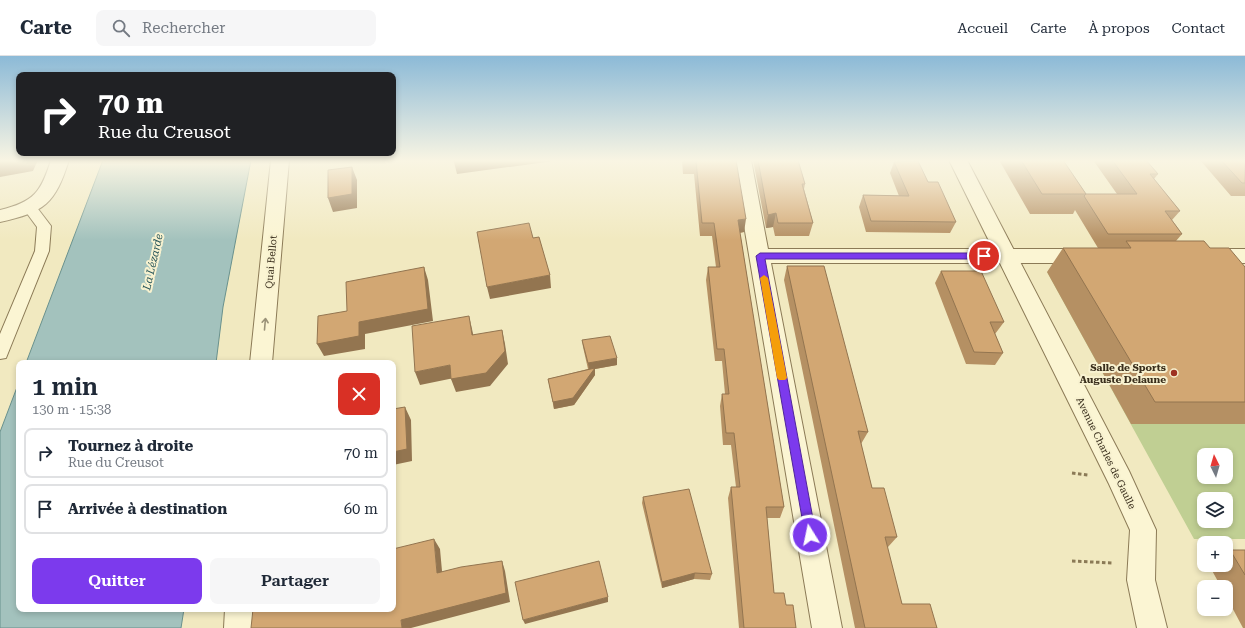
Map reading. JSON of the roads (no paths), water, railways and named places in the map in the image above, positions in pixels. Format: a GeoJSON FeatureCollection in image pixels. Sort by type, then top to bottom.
{"type":"FeatureCollection","features":[{"type":"Feature","properties":{"kind":"street"},"geometry":{"type":"LineString","coordinates":[[0,216],[30,208],[38,203],[51,187]]}},
{"type":"Feature","properties":{"kind":"street","name":"Quai Bellot"},"geometry":{"type":"LineString","coordinates":[[261,360],[278,187]]}},
{"type":"Feature","properties":{"kind":"street"},"geometry":{"type":"LineString","coordinates":[[747,187],[827,628]]}},
{"type":"Feature","properties":{"kind":"street","name":"Avenue Charles de Gaulle"},"geometry":{"type":"LineString","coordinates":[[971,187],[1120,479],[1143,530],[1141,580],[1152,628]]}},
{"type":"Feature","properties":{"kind":"street"},"geometry":{"type":"LineString","coordinates":[[760,256],[1105,256]]}},
{"type":"Feature","properties":{"kind":"street"},"geometry":{"type":"LineString","coordinates":[[1191,256],[1245,256]]}},
{"type":"Feature","properties":{"kind":"street"},"geometry":{"type":"LineString","coordinates":[[239,628],[240,612]]}},
{"type":"Feature","properties":{"kind":"lane"},"geometry":{"type":"LineString","coordinates":[[0,353],[42,251],[44,226],[30,208]]}},
{"type":"Feature","properties":{"kind":"water","name":"La Lézarde"},"geometry":{"type":"Polygon","coordinates":[[[93,187],[246,187],[223,307],[216,360],[27,360],[93,187]]]}},
{"type":"Feature","properties":{"kind":"water"},"geometry":{"type":"Polygon","coordinates":[[[16,390],[16,612],[184,612],[181,628],[0,628],[0,432],[16,390]]]}},
{"type":"Feature","properties":{"kind":"place","name":"Salle de Sports Auguste Delaune"},"geometry":{"type":"Point","coordinates":[1174,373]}}]}
